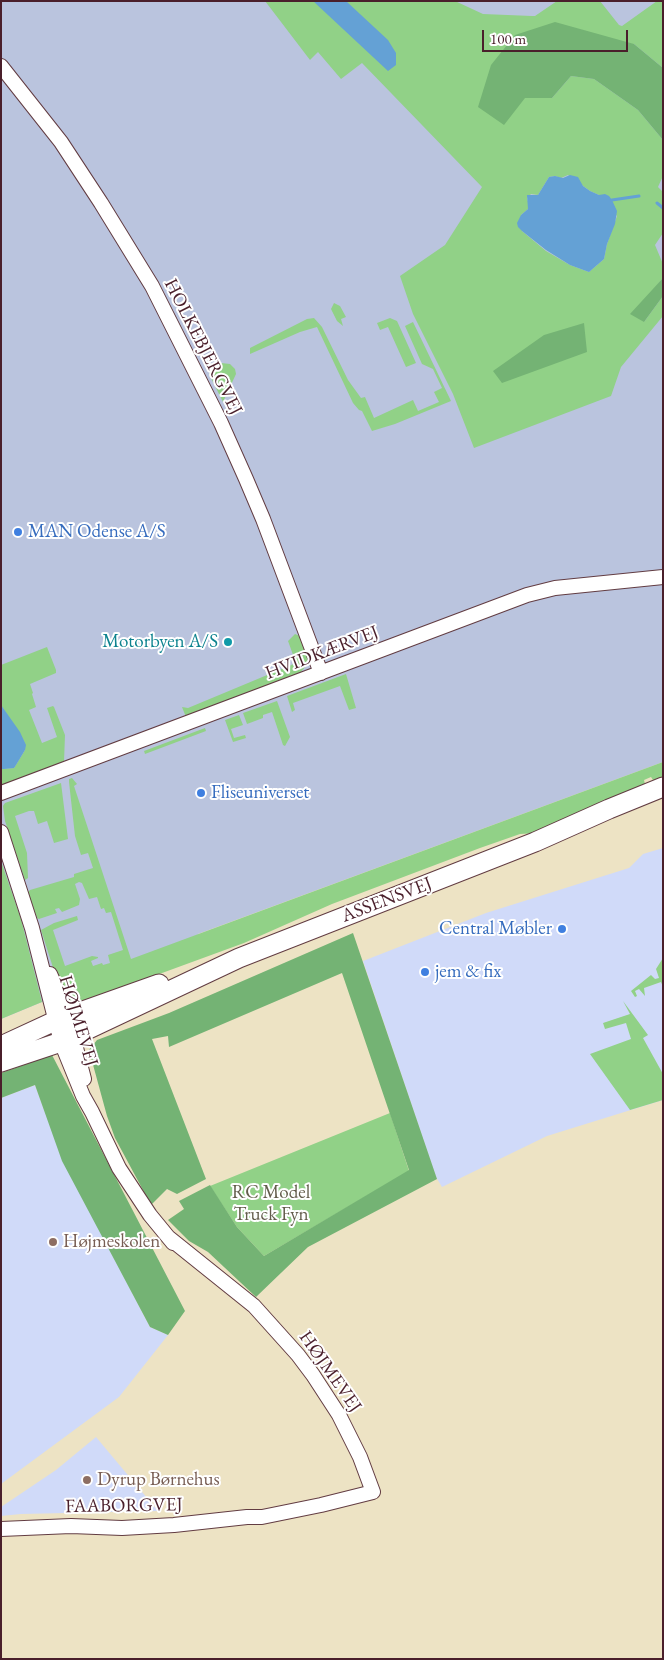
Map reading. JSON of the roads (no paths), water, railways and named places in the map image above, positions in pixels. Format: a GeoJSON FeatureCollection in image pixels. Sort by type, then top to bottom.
{"type":"FeatureCollection","features":[{"type":"Feature","properties":{"kind":"main road","name":"ASSENSVEJ"},"geometry":{"type":"LineString","coordinates":[[1,1046],[65,1029],[239,958],[535,842],[663,787]]}},
{"type":"Feature","properties":{"kind":"main road","name":"ASSENSVEJ"},"geometry":{"type":"LineString","coordinates":[[535,842],[663,800]]}},
{"type":"Feature","properties":{"kind":"main road","name":"ASSENSVEJ"},"geometry":{"type":"LineString","coordinates":[[1,1062],[65,1029],[196,970],[239,958]]}},
{"type":"Feature","properties":{"kind":"main road"},"geometry":{"type":"LineString","coordinates":[[1,1054],[65,1029]]}},
{"type":"Feature","properties":{"kind":"street","name":"HOLKEBJERGVEJ"},"geometry":{"type":"LineString","coordinates":[[1,66],[61,142],[152,286],[195,369],[237,459],[263,519],[321,673]]}},
{"type":"Feature","properties":{"kind":"street","name":"HVIDKÆRVEJ"},"geometry":{"type":"LineString","coordinates":[[1,793],[527,594],[555,588],[663,577]]}},
{"type":"Feature","properties":{"kind":"street","name":"HØJMEVEJ"},"geometry":{"type":"LineString","coordinates":[[1,832],[65,1029],[83,1096],[119,1168],[146,1210],[189,1264],[222,1292],[279,1333],[314,1375],[348,1433],[368,1489]]}},
{"type":"Feature","properties":{"kind":"street","name":"FAABORGVEJ"},"geometry":{"type":"LineString","coordinates":[[1,1529],[71,1526],[122,1528],[270,1516],[368,1489]]}},
{"type":"Feature","properties":{"kind":"water"},"geometry":{"type":"Polygon","coordinates":[[[313,1],[346,1],[388,40],[396,53],[396,65],[388,71],[313,1]]]}},
{"type":"Feature","properties":{"kind":"water"},"geometry":{"type":"Polygon","coordinates":[[[570,175],[578,177],[583,186],[590,191],[599,195],[605,194],[609,196],[617,211],[604,259],[589,272],[570,265],[546,250],[522,231],[517,223],[521,215],[528,209],[527,195],[538,195],[549,177],[563,178],[570,175]]]}},
{"type":"Feature","properties":{"kind":"water"},"geometry":{"type":"Polygon","coordinates":[[[1,705],[20,732],[26,745],[14,768],[1,769],[1,705]]]}},
{"type":"Feature","properties":{"kind":"waterway"},"geometry":{"type":"LineString","coordinates":[[612,200],[639,196]]}},
{"type":"Feature","properties":{"kind":"waterway"},"geometry":{"type":"LineString","coordinates":[[657,203],[663,208]]}},
{"type":"Feature","properties":{"kind":"place","name":"MAN Odense A/S"},"geometry":{"type":"Point","coordinates":[18,532]}},
{"type":"Feature","properties":{"kind":"place","name":"Motorbyen A/S"},"geometry":{"type":"Point","coordinates":[228,642]}},
{"type":"Feature","properties":{"kind":"place","name":"Fliseuniverset"},"geometry":{"type":"Point","coordinates":[201,793]}},
{"type":"Feature","properties":{"kind":"place","name":"Central Møbler"},"geometry":{"type":"Point","coordinates":[562,929]}},
{"type":"Feature","properties":{"kind":"place","name":"jem & fix"},"geometry":{"type":"Point","coordinates":[425,972]}},
{"type":"Feature","properties":{"kind":"place","name":"Højmeskolen"},"geometry":{"type":"Point","coordinates":[53,1242]}},
{"type":"Feature","properties":{"kind":"place","name":"Dyrup Børnehus"},"geometry":{"type":"Point","coordinates":[87,1480]}},
{"type":"Feature","properties":{"kind":"park label","name":"RC Model Truck Fyn"},"geometry":{"type":"Point","coordinates":[271,1204]}}]}
